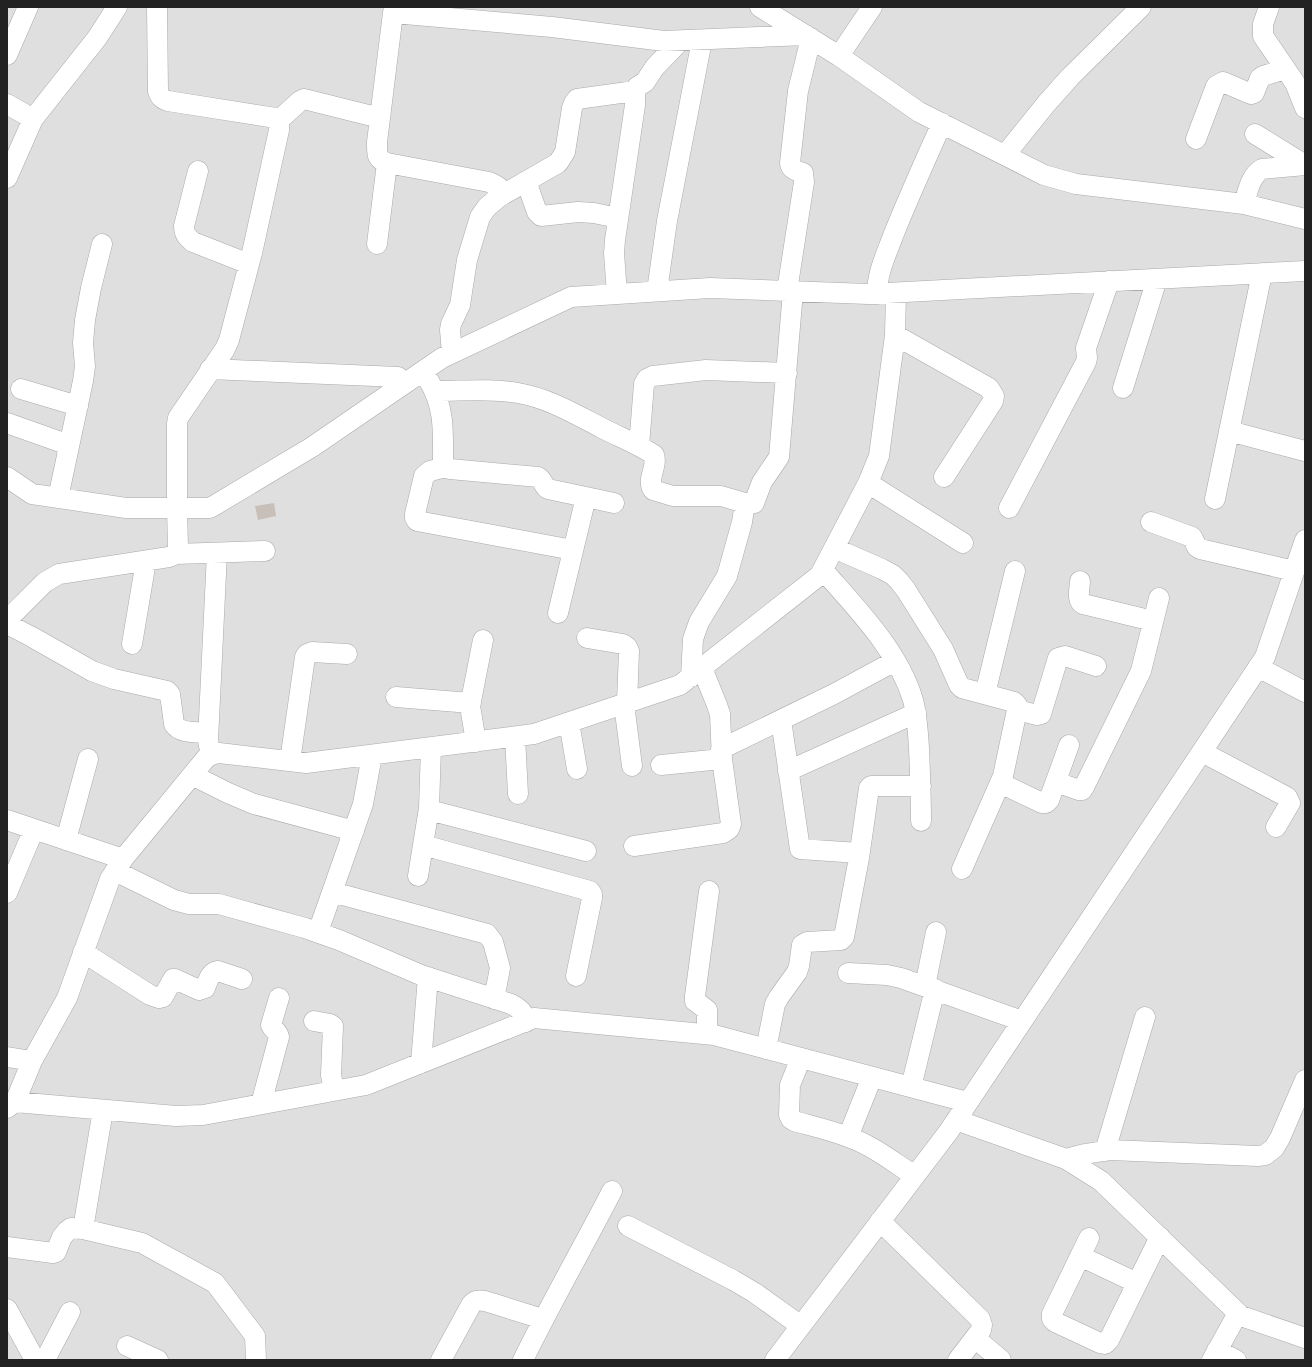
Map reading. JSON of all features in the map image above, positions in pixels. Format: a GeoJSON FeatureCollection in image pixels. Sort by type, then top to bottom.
{"type":"FeatureCollection","features":[{"type":"Feature","properties":{"kind":"street"},"geometry":{"type":"LineString","coordinates":[[7,55],[28,7]]}},
{"type":"Feature","properties":{"kind":"street"},"geometry":{"type":"LineString","coordinates":[[7,178],[33,119],[97,38],[117,7]]}},
{"type":"Feature","properties":{"kind":"street"},"geometry":{"type":"LineString","coordinates":[[157,7],[158,91],[163,100],[276,118],[279,120]]}},
{"type":"Feature","properties":{"kind":"street"},"geometry":{"type":"LineString","coordinates":[[760,7],[839,56],[919,112],[1044,175],[1076,184],[1244,204],[1305,219]]}},
{"type":"Feature","properties":{"kind":"street"},"geometry":{"type":"LineString","coordinates":[[839,56],[872,7]]}},
{"type":"Feature","properties":{"kind":"street"},"geometry":{"type":"LineString","coordinates":[[1005,155],[1070,77],[1141,7]]}},
{"type":"Feature","properties":{"kind":"street"},"geometry":{"type":"LineString","coordinates":[[1269,7],[1263,24],[1263,36],[1298,89],[1305,108]]}},
{"type":"Feature","properties":{"kind":"street"},"geometry":{"type":"LineString","coordinates":[[505,193],[497,186],[489,182],[381,161],[377,153],[380,118],[394,10],[528,16],[664,41],[808,36]]}},
{"type":"Feature","properties":{"kind":"street"},"geometry":{"type":"LineString","coordinates":[[436,391],[481,390],[518,393],[539,398],[557,405],[654,455],[655,463],[650,483],[653,490],[673,496],[721,496],[745,504],[747,502],[754,503],[762,482],[779,457],[787,373],[790,291],[804,182],[803,173],[790,167],[790,163],[798,91],[808,36]]}},
{"type":"Feature","properties":{"kind":"street"},"geometry":{"type":"LineString","coordinates":[[657,291],[667,221],[702,40]]}},
{"type":"Feature","properties":{"kind":"street"},"geometry":{"type":"LineString","coordinates":[[617,294],[614,253],[635,105],[635,91],[637,87],[645,82],[655,67],[680,41]]}},
{"type":"Feature","properties":{"kind":"street"},"geometry":{"type":"LineString","coordinates":[[1196,139],[1216,86],[1223,82],[1251,94],[1254,93],[1260,78],[1285,69]]}},
{"type":"Feature","properties":{"kind":"street"},"geometry":{"type":"LineString","coordinates":[[452,353],[450,324],[460,305],[467,260],[480,217],[487,207],[505,193],[558,163],[565,152],[572,108],[577,99],[635,91]]}},
{"type":"Feature","properties":{"kind":"street"},"geometry":{"type":"LineString","coordinates":[[176,554],[178,548],[178,418],[221,355],[229,340],[249,264],[279,130],[279,120],[304,99],[380,118]]}},
{"type":"Feature","properties":{"kind":"street"},"geometry":{"type":"LineString","coordinates":[[7,104],[33,119]]}},
{"type":"Feature","properties":{"kind":"street"},"geometry":{"type":"LineString","coordinates":[[877,294],[877,283],[881,269],[907,200],[942,124]]}},
{"type":"Feature","properties":{"kind":"street"},"geometry":{"type":"LineString","coordinates":[[1255,134],[1305,165]]}},
{"type":"Feature","properties":{"kind":"street"},"geometry":{"type":"LineString","coordinates":[[377,244],[387,163]]}},
{"type":"Feature","properties":{"kind":"street"},"geometry":{"type":"LineString","coordinates":[[1244,204],[1253,177],[1256,172],[1262,168],[1305,165]]}},
{"type":"Feature","properties":{"kind":"street"},"geometry":{"type":"LineString","coordinates":[[198,171],[184,226],[184,232],[193,242],[249,264]]}},
{"type":"Feature","properties":{"kind":"street"},"geometry":{"type":"LineString","coordinates":[[526,181],[537,212],[541,216],[578,212],[594,213],[618,218]]}},
{"type":"Feature","properties":{"kind":"street"},"geometry":{"type":"LineString","coordinates":[[58,498],[84,373],[83,343],[85,320],[102,244]]}},
{"type":"Feature","properties":{"kind":"street"},"geometry":{"type":"LineString","coordinates":[[7,477],[32,494],[58,498],[126,508],[210,508],[312,447],[442,358],[571,297],[710,288],[877,294],[1305,271]]}},
{"type":"Feature","properties":{"kind":"street"},"geometry":{"type":"LineString","coordinates":[[1215,500],[1262,273]]}},
{"type":"Feature","properties":{"kind":"street"},"geometry":{"type":"LineString","coordinates":[[1123,388],[1157,279]]}},
{"type":"Feature","properties":{"kind":"street"},"geometry":{"type":"LineString","coordinates":[[1009,508],[1086,362],[1086,348],[1109,281]]}},
{"type":"Feature","properties":{"kind":"street"},"geometry":{"type":"LineString","coordinates":[[896,293],[895,335],[880,449],[868,483],[820,575],[680,684],[534,734],[314,762],[290,762],[219,753],[207,757],[119,865],[110,879],[67,998],[32,1061],[11,1105],[176,1116],[203,1115],[366,1085],[534,1018],[708,1034],[968,1102]]}},
{"type":"Feature","properties":{"kind":"street"},"geometry":{"type":"LineString","coordinates":[[895,335],[989,388],[994,396],[993,401],[944,478]]}},
{"type":"Feature","properties":{"kind":"street"},"geometry":{"type":"LineString","coordinates":[[210,369],[398,377],[399,387]]}},
{"type":"Feature","properties":{"kind":"street"},"geometry":{"type":"LineString","coordinates":[[423,370],[436,391],[443,419],[443,462],[446,467]]}},
{"type":"Feature","properties":{"kind":"street"},"geometry":{"type":"LineString","coordinates":[[639,446],[644,384],[647,379],[653,376],[706,370],[787,373]]}},
{"type":"Feature","properties":{"kind":"street"},"geometry":{"type":"LineString","coordinates":[[21,389],[78,406]]}},
{"type":"Feature","properties":{"kind":"street"},"geometry":{"type":"LineString","coordinates":[[7,423],[69,445]]}},
{"type":"Feature","properties":{"kind":"street"},"geometry":{"type":"LineString","coordinates":[[1229,431],[1305,451]]}},
{"type":"Feature","properties":{"kind":"street"},"geometry":{"type":"LineString","coordinates":[[573,550],[417,522],[415,514],[424,476],[430,471],[446,467],[450,469],[538,478],[542,480],[545,488],[548,489],[614,503]]}},
{"type":"Feature","properties":{"kind":"street"},"geometry":{"type":"LineString","coordinates":[[868,483],[962,543]]}},
{"type":"Feature","properties":{"kind":"street"},"geometry":{"type":"LineString","coordinates":[[558,613],[586,497]]}},
{"type":"Feature","properties":{"kind":"street"},"geometry":{"type":"LineString","coordinates":[[634,846],[723,833],[731,824],[722,754],[720,714],[717,705],[696,673],[693,639],[699,622],[727,576],[742,522],[745,504]]}},
{"type":"Feature","properties":{"kind":"street"},"geometry":{"type":"LineString","coordinates":[[1151,522],[1192,537],[1197,547],[1200,549],[1297,577]]}},
{"type":"Feature","properties":{"kind":"street"},"geometry":{"type":"LineString","coordinates":[[775,1360],[956,1120],[1258,668],[1265,657],[1297,577],[1305,540]]}},
{"type":"Feature","properties":{"kind":"street"},"geometry":{"type":"LineString","coordinates":[[834,548],[882,569],[893,575],[899,581],[943,648],[959,685],[962,688],[1014,702],[1017,705],[1000,783],[962,869]]}},
{"type":"Feature","properties":{"kind":"street"},"geometry":{"type":"LineString","coordinates":[[7,620],[45,582],[59,574],[146,561],[169,557],[176,554],[265,552]]}},
{"type":"Feature","properties":{"kind":"street"},"geometry":{"type":"LineString","coordinates":[[211,755],[208,732],[217,553]]}},
{"type":"Feature","properties":{"kind":"street"},"geometry":{"type":"LineString","coordinates":[[132,644],[146,561]]}},
{"type":"Feature","properties":{"kind":"street"},"geometry":{"type":"LineString","coordinates":[[823,570],[868,622],[895,661],[907,684],[916,713],[921,786],[921,822]]}},
{"type":"Feature","properties":{"kind":"street"},"geometry":{"type":"LineString","coordinates":[[985,694],[1015,571]]}},
{"type":"Feature","properties":{"kind":"street"},"geometry":{"type":"LineString","coordinates":[[1080,581],[1079,599],[1083,604],[1153,621]]}},
{"type":"Feature","properties":{"kind":"street"},"geometry":{"type":"LineString","coordinates":[[1056,782],[1079,790],[1082,790],[1084,787],[1141,671],[1159,598]]}},
{"type":"Feature","properties":{"kind":"street"},"geometry":{"type":"LineString","coordinates":[[7,624],[92,671],[114,679],[167,691],[170,694],[174,724],[176,728],[181,730],[208,732]]}},
{"type":"Feature","properties":{"kind":"street"},"geometry":{"type":"LineString","coordinates":[[588,638],[623,644],[629,651],[625,703],[632,766]]}},
{"type":"Feature","properties":{"kind":"street"},"geometry":{"type":"LineString","coordinates":[[476,742],[470,711],[483,640]]}},
{"type":"Feature","properties":{"kind":"street"},"geometry":{"type":"LineString","coordinates":[[290,762],[305,658],[307,654],[312,652],[347,654]]}},
{"type":"Feature","properties":{"kind":"street"},"geometry":{"type":"LineString","coordinates":[[1017,710],[1037,715],[1041,714],[1058,658],[1061,656],[1096,666]]}},
{"type":"Feature","properties":{"kind":"street"},"geometry":{"type":"LineString","coordinates":[[661,765],[722,754],[781,720],[834,694],[895,661]]}},
{"type":"Feature","properties":{"kind":"street"},"geometry":{"type":"LineString","coordinates":[[1258,668],[1305,692]]}},
{"type":"Feature","properties":{"kind":"street"},"geometry":{"type":"LineString","coordinates":[[396,697],[471,703]]}},
{"type":"Feature","properties":{"kind":"street"},"geometry":{"type":"LineString","coordinates":[[788,771],[916,713]]}},
{"type":"Feature","properties":{"kind":"street"},"geometry":{"type":"LineString","coordinates":[[781,720],[800,849],[859,853]]}},
{"type":"Feature","properties":{"kind":"street"},"geometry":{"type":"LineString","coordinates":[[569,722],[577,769]]}},
{"type":"Feature","properties":{"kind":"street"},"geometry":{"type":"LineString","coordinates":[[515,737],[518,794]]}},
{"type":"Feature","properties":{"kind":"street"},"geometry":{"type":"LineString","coordinates":[[1000,783],[1042,803],[1046,803],[1049,800],[1069,745]]}},
{"type":"Feature","properties":{"kind":"street"},"geometry":{"type":"LineString","coordinates":[[418,876],[429,810],[431,747]]}},
{"type":"Feature","properties":{"kind":"street"},"geometry":{"type":"LineString","coordinates":[[1202,752],[1287,797],[1290,803],[1276,827]]}},
{"type":"Feature","properties":{"kind":"street"},"geometry":{"type":"LineString","coordinates":[[318,932],[363,804],[372,755]]}},
{"type":"Feature","properties":{"kind":"street"},"geometry":{"type":"LineString","coordinates":[[66,840],[88,759]]}},
{"type":"Feature","properties":{"kind":"street"},"geometry":{"type":"LineString","coordinates":[[192,775],[254,804],[354,832]]}},
{"type":"Feature","properties":{"kind":"street"},"geometry":{"type":"LineString","coordinates":[[766,1049],[775,1004],[797,972],[802,945],[807,942],[841,940],[844,937],[869,788],[871,786],[921,786]]}},
{"type":"Feature","properties":{"kind":"street"},"geometry":{"type":"LineString","coordinates":[[429,810],[586,851]]}},
{"type":"Feature","properties":{"kind":"street"},"geometry":{"type":"LineString","coordinates":[[7,820],[66,840],[119,865],[174,900],[189,904],[219,904],[318,932],[428,977],[511,1004],[520,1009],[524,1014],[526,1022]]}},
{"type":"Feature","properties":{"kind":"street"},"geometry":{"type":"LineString","coordinates":[[7,893],[34,829]]}},
{"type":"Feature","properties":{"kind":"street"},"geometry":{"type":"LineString","coordinates":[[423,846],[590,891],[592,898],[576,976]]}},
{"type":"Feature","properties":{"kind":"street"},"geometry":{"type":"LineString","coordinates":[[708,1034],[707,1010],[695,1001],[695,996],[709,891]]}},
{"type":"Feature","properties":{"kind":"street"},"geometry":{"type":"LineString","coordinates":[[332,892],[487,934],[493,942],[500,968],[494,999]]}},
{"type":"Feature","properties":{"kind":"street"},"geometry":{"type":"LineString","coordinates":[[911,1087],[930,987],[936,932]]}},
{"type":"Feature","properties":{"kind":"street"},"geometry":{"type":"LineString","coordinates":[[83,952],[150,995],[160,998],[165,995],[173,979],[199,990],[205,988],[212,973],[215,971],[242,979]]}},
{"type":"Feature","properties":{"kind":"street"},"geometry":{"type":"LineString","coordinates":[[848,973],[887,975],[901,978],[930,987],[1022,1021]]}},
{"type":"Feature","properties":{"kind":"street"},"geometry":{"type":"LineString","coordinates":[[421,1063],[428,977]]}},
{"type":"Feature","properties":{"kind":"street"},"geometry":{"type":"LineString","coordinates":[[261,1104],[279,1037],[277,1032],[270,1025],[279,998]]}},
{"type":"Feature","properties":{"kind":"street"},"geometry":{"type":"LineString","coordinates":[[1105,1151],[1145,1017]]}},
{"type":"Feature","properties":{"kind":"street"},"geometry":{"type":"LineString","coordinates":[[314,1021],[333,1026],[332,1075],[334,1090]]}},
{"type":"Feature","properties":{"kind":"street"},"geometry":{"type":"LineString","coordinates":[[7,1057],[32,1061]]}},
{"type":"Feature","properties":{"kind":"street"},"geometry":{"type":"LineString","coordinates":[[801,1058],[790,1085],[789,1115],[791,1119],[794,1122],[848,1136],[870,1147],[915,1176]]}},
{"type":"Feature","properties":{"kind":"street"},"geometry":{"type":"LineString","coordinates":[[848,1136],[872,1077]]}},
{"type":"Feature","properties":{"kind":"street"},"geometry":{"type":"LineString","coordinates":[[1066,1160],[1085,1154],[1105,1151],[1266,1155],[1274,1148],[1280,1138],[1305,1080]]}},
{"type":"Feature","properties":{"kind":"street"},"geometry":{"type":"LineString","coordinates":[[84,1229],[103,1110]]}},
{"type":"Feature","properties":{"kind":"street"},"geometry":{"type":"LineString","coordinates":[[956,1120],[1066,1160],[1102,1181],[1241,1316],[1305,1338]]}},
{"type":"Feature","properties":{"kind":"street"},"geometry":{"type":"LineString","coordinates":[[523,1360],[612,1191]]}},
{"type":"Feature","properties":{"kind":"street"},"geometry":{"type":"LineString","coordinates":[[880,1221],[980,1319],[982,1325],[981,1330],[958,1360]]}},
{"type":"Feature","properties":{"kind":"street"},"geometry":{"type":"LineString","coordinates":[[628,1226],[733,1280],[755,1293],[801,1326]]}},
{"type":"Feature","properties":{"kind":"street"},"geometry":{"type":"LineString","coordinates":[[7,1246],[53,1253],[56,1252],[66,1230],[71,1228],[84,1229],[142,1243],[215,1283],[255,1336],[256,1360]]}},
{"type":"Feature","properties":{"kind":"street"},"geometry":{"type":"LineString","coordinates":[[1089,1238],[1052,1314],[1052,1319],[1055,1322],[1105,1344],[1109,1340],[1160,1238]]}},
{"type":"Feature","properties":{"kind":"street"},"geometry":{"type":"LineString","coordinates":[[1080,1256],[1137,1283]]}},
{"type":"Feature","properties":{"kind":"street"},"geometry":{"type":"LineString","coordinates":[[440,1360],[471,1305],[475,1301],[485,1301],[536,1317],[542,1322]]}},
{"type":"Feature","properties":{"kind":"street"},"geometry":{"type":"LineString","coordinates":[[7,1309],[35,1360]]}},
{"type":"Feature","properties":{"kind":"street"},"geometry":{"type":"LineString","coordinates":[[45,1360],[70,1312]]}},
{"type":"Feature","properties":{"kind":"street"},"geometry":{"type":"LineString","coordinates":[[1236,1360],[1215,1355],[1238,1313]]}},
{"type":"Feature","properties":{"kind":"street"},"geometry":{"type":"LineString","coordinates":[[975,1338],[1001,1360]]}},
{"type":"Feature","properties":{"kind":"street"},"geometry":{"type":"LineString","coordinates":[[127,1346],[158,1360]]}},
{"type":"Feature","properties":{"kind":"shaded area"},"geometry":{"type":"Polygon","coordinates":[[[7,7],[1305,7],[1305,1360],[7,1360],[7,7]]]}},
{"type":"Feature","properties":{"kind":"building"},"geometry":{"type":"Polygon","coordinates":[[[274,503],[276,516],[258,520],[255,506],[274,503]]]}}]}
